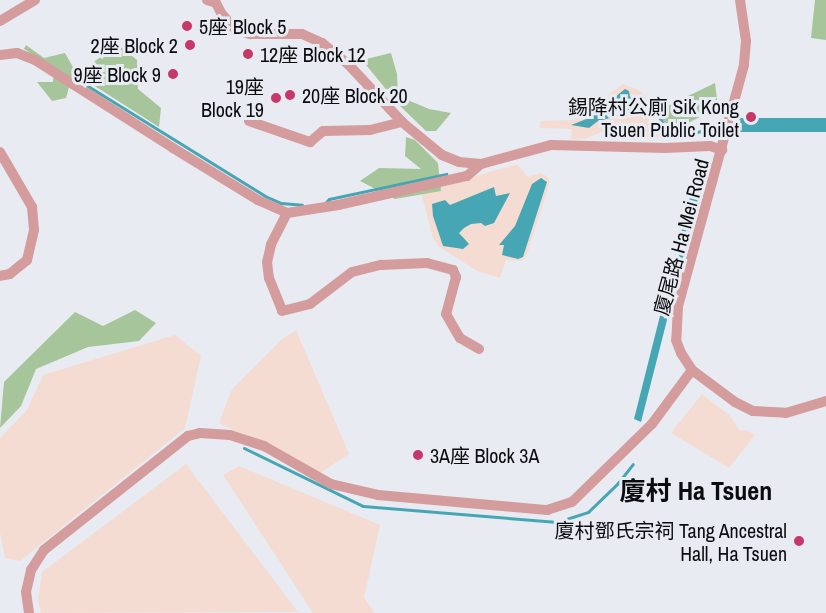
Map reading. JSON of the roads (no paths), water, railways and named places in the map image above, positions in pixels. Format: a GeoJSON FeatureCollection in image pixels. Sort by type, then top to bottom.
{"type":"FeatureCollection","features":[{"type":"Feature","properties":{"kind":"street"},"geometry":{"type":"LineString","coordinates":[[0,21],[35,0]]}},
{"type":"Feature","properties":{"kind":"street"},"geometry":{"type":"LineString","coordinates":[[207,0],[216,3],[220,13],[236,30],[250,34],[302,34],[322,44],[348,64],[402,122],[442,155],[459,162],[481,164],[551,145],[665,148],[710,146],[722,150]]}},
{"type":"Feature","properties":{"kind":"street","name":"廈尾路 Ha Mei Road"},"geometry":{"type":"LineString","coordinates":[[740,0],[746,41],[744,65],[676,319],[678,347],[692,370],[741,405],[760,413],[786,413],[826,401]]}},
{"type":"Feature","properties":{"kind":"street"},"geometry":{"type":"LineString","coordinates":[[0,55],[17,53],[35,60],[258,200],[287,213],[338,205],[467,176],[481,164]]}},
{"type":"Feature","properties":{"kind":"street"},"geometry":{"type":"LineString","coordinates":[[249,121],[310,142],[323,131],[370,130],[402,122]]}},
{"type":"Feature","properties":{"kind":"street"},"geometry":{"type":"LineString","coordinates":[[0,152],[32,207],[33,230],[27,260],[10,274],[0,276]]}},
{"type":"Feature","properties":{"kind":"street"},"geometry":{"type":"LineString","coordinates":[[287,213],[271,245],[267,262],[269,278],[282,311],[310,304],[352,272],[381,265],[427,263],[453,270],[456,277],[446,314],[460,338],[479,349]]}},
{"type":"Feature","properties":{"kind":"street"},"geometry":{"type":"LineString","coordinates":[[29,613],[26,592],[31,570],[44,550],[189,436],[200,433],[230,435],[264,446],[332,484],[378,495],[547,510],[572,502],[652,424],[692,370]]}},
{"type":"Feature","properties":{"kind":"water"},"geometry":{"type":"Polygon","coordinates":[[[625,89],[643,110],[598,121],[589,128],[571,125],[589,118],[625,89]]]}},
{"type":"Feature","properties":{"kind":"water"},"geometry":{"type":"Polygon","coordinates":[[[736,118],[826,118],[826,132],[736,132],[736,118]]]}},
{"type":"Feature","properties":{"kind":"water"},"geometry":{"type":"Polygon","coordinates":[[[704,159],[712,164],[703,179],[641,422],[634,419],[697,169],[704,159]]]}},
{"type":"Feature","properties":{"kind":"water"},"geometry":{"type":"Polygon","coordinates":[[[541,178],[547,182],[523,257],[518,259],[502,255],[504,245],[499,245],[515,226],[532,184],[541,178]]]}},
{"type":"Feature","properties":{"kind":"water"},"geometry":{"type":"Polygon","coordinates":[[[494,187],[496,196],[510,193],[494,223],[485,226],[481,223],[471,224],[464,228],[459,233],[469,244],[463,249],[443,246],[433,216],[432,204],[445,200],[450,205],[494,187]]]}},
{"type":"Feature","properties":{"kind":"waterway"},"geometry":{"type":"LineString","coordinates":[[83,83],[265,196],[281,203],[302,205]]}},
{"type":"Feature","properties":{"kind":"waterway"},"geometry":{"type":"LineString","coordinates":[[656,111],[670,137],[712,129]]}},
{"type":"Feature","properties":{"kind":"waterway"},"geometry":{"type":"LineString","coordinates":[[326,202],[329,199],[446,174]]}},
{"type":"Feature","properties":{"kind":"waterway"},"geometry":{"type":"LineString","coordinates":[[244,448],[363,506],[557,522],[588,512],[618,483],[633,464]]}},
{"type":"Feature","properties":{"kind":"place","name":"5座 Block 5"},"geometry":{"type":"Point","coordinates":[187,26]}},
{"type":"Feature","properties":{"kind":"place","name":"2座 Block 2"},"geometry":{"type":"Point","coordinates":[190,45]}},
{"type":"Feature","properties":{"kind":"place","name":"12座 Block 12"},"geometry":{"type":"Point","coordinates":[248,54]}},
{"type":"Feature","properties":{"kind":"place","name":"9座 Block 9"},"geometry":{"type":"Point","coordinates":[173,74]}},
{"type":"Feature","properties":{"kind":"place","name":"20座 Block 20"},"geometry":{"type":"Point","coordinates":[290,95]}},
{"type":"Feature","properties":{"kind":"place","name":"19座 Block 19"},"geometry":{"type":"Point","coordinates":[276,98]}},
{"type":"Feature","properties":{"kind":"place","name":"錫降村公廁 Sik Kong Tsuen Public Toilet"},"geometry":{"type":"Point","coordinates":[751,117]}},
{"type":"Feature","properties":{"kind":"place","name":"3A座 Block 3A"},"geometry":{"type":"Point","coordinates":[418,455]}},
{"type":"Feature","properties":{"kind":"place","name":"廈村鄧氏宗祠 Tang Ancestral Hall, Ha Tsuen"},"geometry":{"type":"Point","coordinates":[799,541]}},
{"type":"Feature","properties":{"kind":"district","name":"廈村 Ha Tsuen"},"geometry":{"type":"Point","coordinates":[696,491]}}]}
